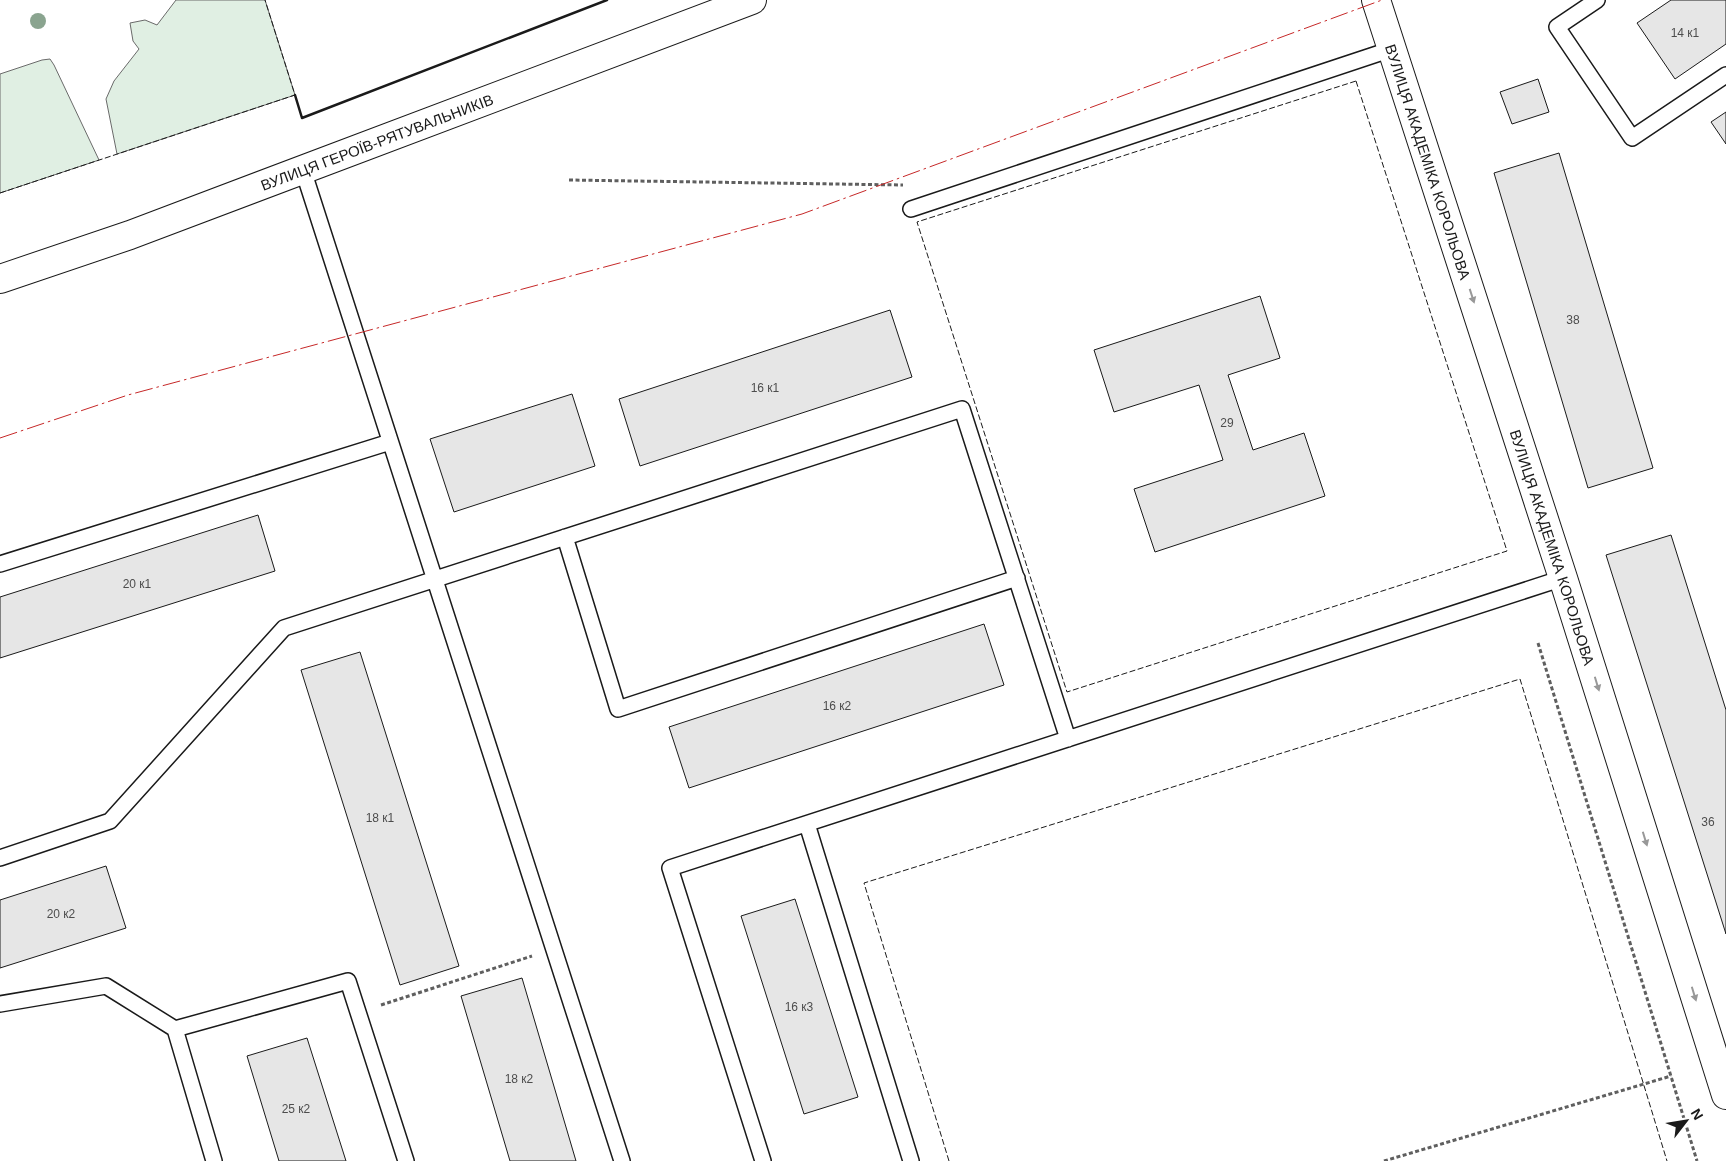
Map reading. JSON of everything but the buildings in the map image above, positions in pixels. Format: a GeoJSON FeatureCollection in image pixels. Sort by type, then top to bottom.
{"type":"FeatureCollection","features":[{"type":"Feature","properties":{"kind":"street","name":"ВУЛИЦЯ ГЕРОЇВ-РЯТУВАЛЬНИКІВ"},"geometry":{"type":"LineString","coordinates":[[0,279],[130,235],[752,0]]}},
{"type":"Feature","properties":{"kind":"street","name":"ВУЛИЦЯ АКАДЕМІКА КОРОЛЬОВА"},"geometry":{"type":"LineString","coordinates":[[1376,0],[1563,578],[1726,1095]]}},
{"type":"Feature","properties":{"kind":"lane"},"geometry":{"type":"LineString","coordinates":[[1596,0],[1557,26],[1632,138],[1726,75]]}},
{"type":"Feature","properties":{"kind":"lane"},"geometry":{"type":"LineString","coordinates":[[911,209],[1392,49]]}},
{"type":"Feature","properties":{"kind":"lane"},"geometry":{"type":"LineString","coordinates":[[303,170],[622,1161]]}},
{"type":"Feature","properties":{"kind":"lane"},"geometry":{"type":"LineString","coordinates":[[0,858],[110,821],[284,628],[962,408],[1068,739]]}},
{"type":"Feature","properties":{"kind":"lane"},"geometry":{"type":"LineString","coordinates":[[0,564],[390,442]]}},
{"type":"Feature","properties":{"kind":"lane"},"geometry":{"type":"LineString","coordinates":[[566,537],[618,709],[1017,578]]}},
{"type":"Feature","properties":{"kind":"lane"},"geometry":{"type":"LineString","coordinates":[[763,1161],[670,868],[1563,578]]}},
{"type":"Feature","properties":{"kind":"lane"},"geometry":{"type":"LineString","coordinates":[[807,824],[908,1160]]}},
{"type":"Feature","properties":{"kind":"lane"},"geometry":{"type":"LineString","coordinates":[[175,1029],[348,981],[406,1161]]}},
{"type":"Feature","properties":{"kind":"lane"},"geometry":{"type":"LineString","coordinates":[[0,1004],[106,986],[175,1029],[214,1161]]}},
{"type":"Feature","properties":{"kind":"path"},"geometry":{"type":"LineString","coordinates":[[568,180],[912,185]]}},
{"type":"Feature","properties":{"kind":"path"},"geometry":{"type":"LineString","coordinates":[[1538,642],[1697,1161]]}},
{"type":"Feature","properties":{"kind":"path"},"geometry":{"type":"LineString","coordinates":[[358,1012],[554,950]]}},
{"type":"Feature","properties":{"kind":"path"},"geometry":{"type":"LineString","coordinates":[[1384,1161],[1671,1076]]}},
{"type":"Feature","properties":{"kind":"green space"},"geometry":{"type":"Polygon","coordinates":[[[176,0],[265,0],[295,95],[117,154],[106,99],[114,81],[139,49],[133,41],[130,23],[145,20],[157,25],[176,0]]]}},
{"type":"Feature","properties":{"kind":"green space"},"geometry":{"type":"Polygon","coordinates":[[[50,59],[99,160],[0,193],[0,74],[50,59]]]}},
{"type":"Feature","properties":{"kind":"fence"},"geometry":{"type":"LineString","coordinates":[[0,193],[295,95],[265,0]]}},
{"type":"Feature","properties":{"kind":"fence"},"geometry":{"type":"LineString","coordinates":[[1356,81],[1507,551],[1067,692],[917,222],[1356,81]]}},
{"type":"Feature","properties":{"kind":"fence"},"geometry":{"type":"LineString","coordinates":[[949,1161],[864,883],[1520,679],[1667,1161]]}},
{"type":"Feature","properties":{"kind":"wall"},"geometry":{"type":"LineString","coordinates":[[295,95],[302,118],[607,0]]}},
{"type":"Feature","properties":{"kind":"power"},"geometry":{"type":"LineString","coordinates":[[0,438],[128,395],[802,214],[1382,0]]}}]}
